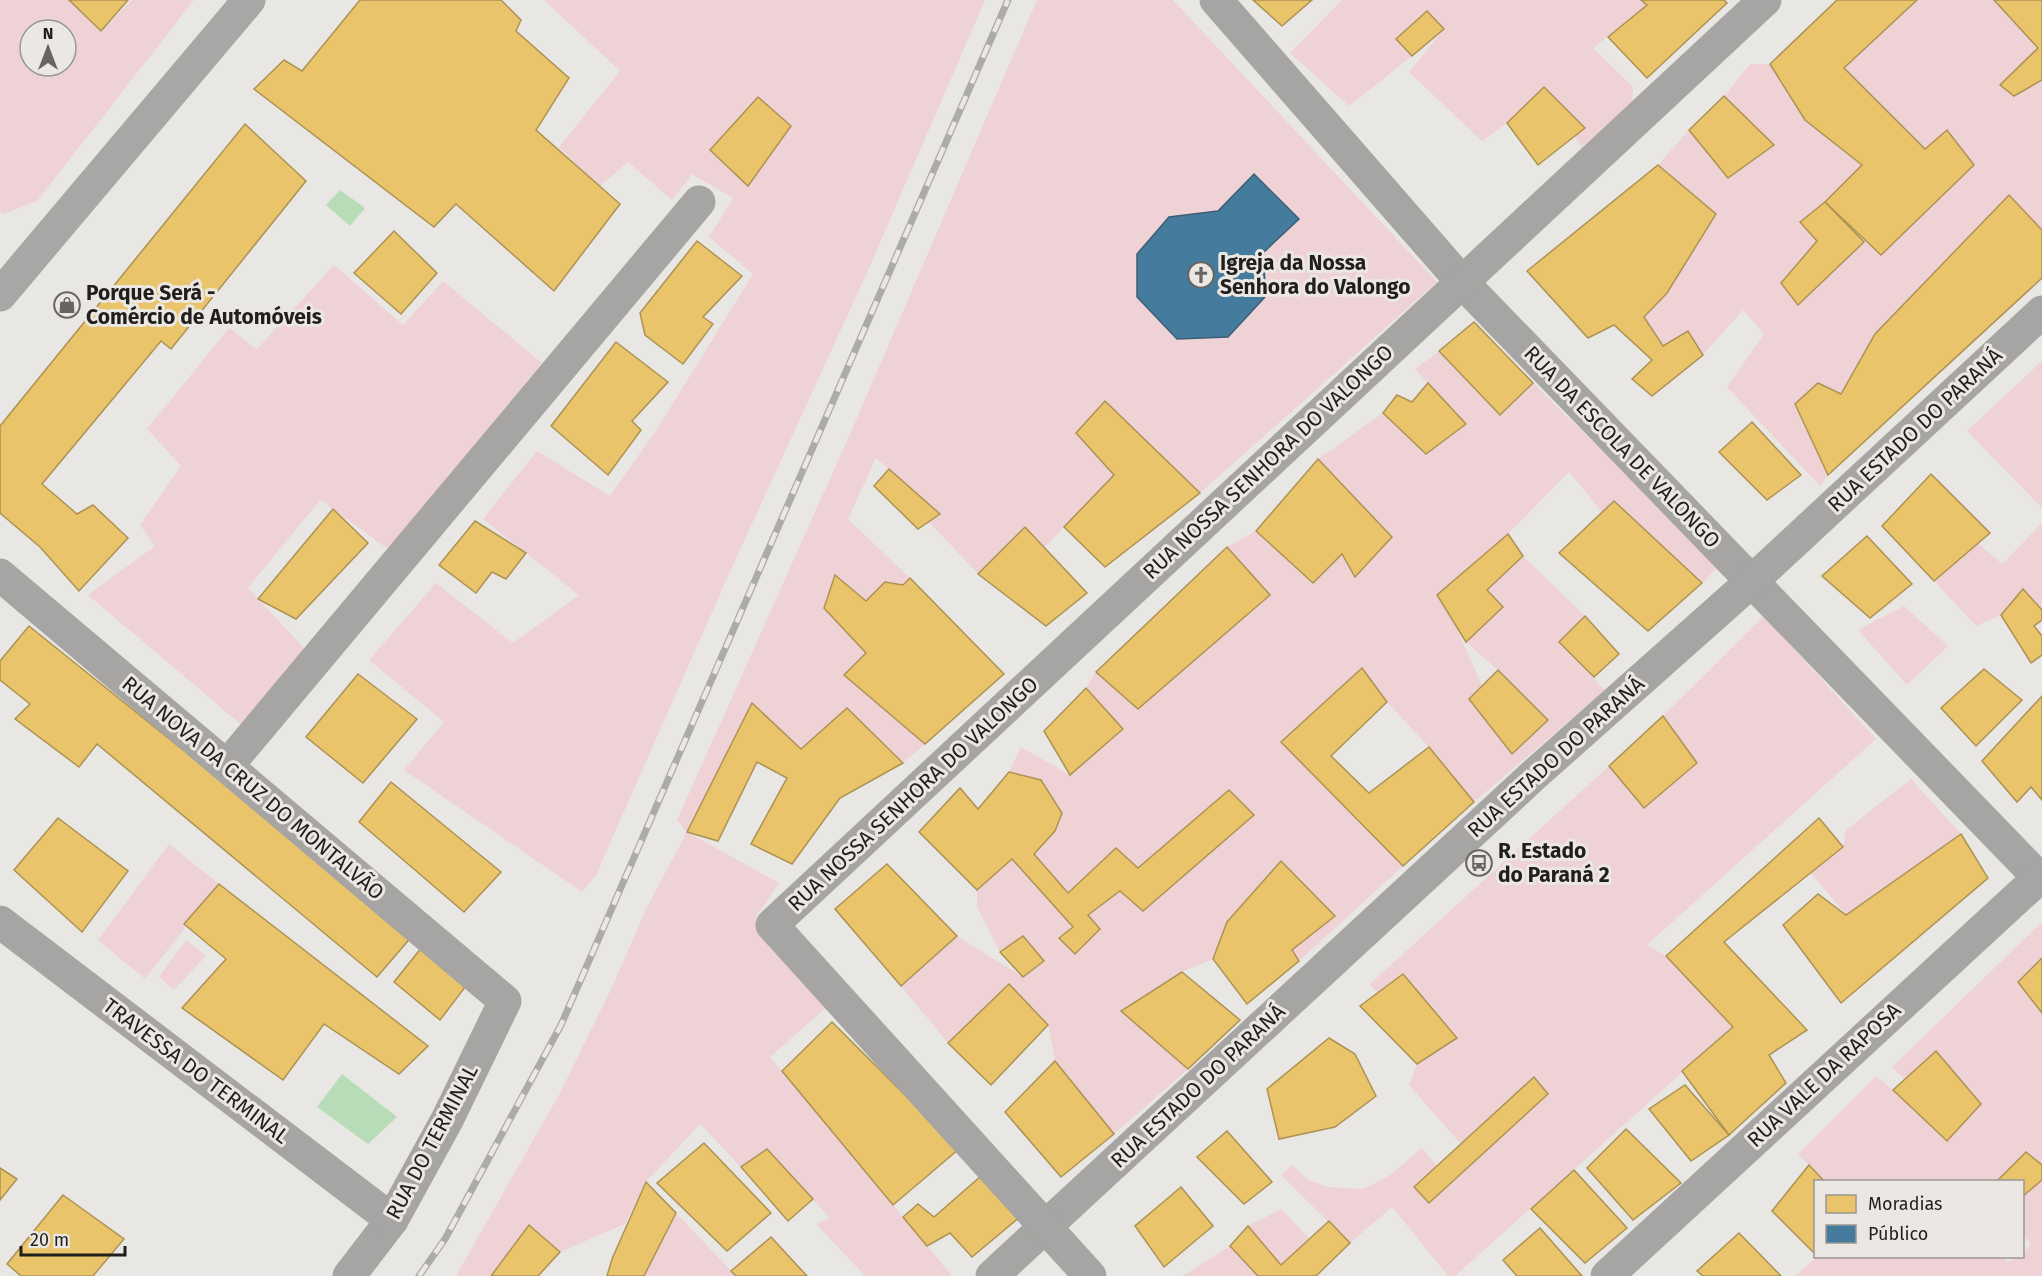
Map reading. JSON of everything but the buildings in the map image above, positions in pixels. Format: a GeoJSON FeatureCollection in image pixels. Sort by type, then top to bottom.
{"type":"FeatureCollection","features":[{"type":"Feature","properties":{"kind":"main road"},"geometry":{"type":"LineString","coordinates":[[0,294],[249,0]]}},
{"type":"Feature","properties":{"kind":"street","name":"RUA DA ESCOLA DE VALONGO"},"geometry":{"type":"LineString","coordinates":[[1216,0],[1462,282],[2041,878]]}},
{"type":"Feature","properties":{"kind":"street","name":"RUA NOSSA SENHORA DO VALONGO"},"geometry":{"type":"LineString","coordinates":[[1045,1228],[772,925],[1765,0]]}},
{"type":"Feature","properties":{"kind":"street"},"geometry":{"type":"LineString","coordinates":[[227,766],[699,202]]}},
{"type":"Feature","properties":{"kind":"street","name":"RUA ESTADO DO PARANÁ"},"geometry":{"type":"LineString","coordinates":[[992,1276],[1536,773],[1752,581],[2042,312]]}},
{"type":"Feature","properties":{"kind":"street","name":"RUA NOVA DA CRUZ DO MONTALVÃO"},"geometry":{"type":"LineString","coordinates":[[0,574],[505,1001]]}},
{"type":"Feature","properties":{"kind":"street","name":"RUA VALE DA RAPOSA"},"geometry":{"type":"LineString","coordinates":[[1607,1276],[2041,878]]}},
{"type":"Feature","properties":{"kind":"street","name":"TRAVESSA DO TERMINAL"},"geometry":{"type":"LineString","coordinates":[[0,922],[392,1220]]}},
{"type":"Feature","properties":{"kind":"street","name":"RUA DO TERMINAL"},"geometry":{"type":"LineString","coordinates":[[349,1276],[392,1220],[447,1120],[505,1001]]}},
{"type":"Feature","properties":{"kind":"street"},"geometry":{"type":"LineString","coordinates":[[1045,1228],[1090,1276]]}},
{"type":"Feature","properties":{"kind":"shaded area"},"geometry":{"type":"Polygon","coordinates":[[[0,0],[69,0],[101,31],[132,0],[194,0],[37,201],[4,214],[0,211],[0,0]]]}},
{"type":"Feature","properties":{"kind":"shaded area"},"geometry":{"type":"Polygon","coordinates":[[[544,0],[985,0],[870,266],[724,585],[596,875],[582,892],[404,770],[444,722],[369,660],[436,583],[513,643],[579,595],[483,519],[537,451],[610,496],[657,429],[753,274],[709,237],[733,198],[692,174],[672,200],[628,162],[599,187],[559,147],[620,71],[544,0]]]}},
{"type":"Feature","properties":{"kind":"shaded area"},"geometry":{"type":"Polygon","coordinates":[[[1037,0],[1173,0],[1437,282],[1200,493],[1105,401],[1076,433],[1114,475],[1044,548],[1024,528],[978,574],[928,521],[940,514],[876,458],[848,519],[910,578],[903,585],[885,582],[866,600],[835,575],[824,608],[866,653],[844,675],[925,744],[903,763],[847,709],[801,749],[752,704],[687,832],[677,820],[850,434],[1037,0]]]}},
{"type":"Feature","properties":{"kind":"shaded area"},"geometry":{"type":"Polygon","coordinates":[[[1342,0],[1641,0],[1647,5],[1593,48],[1633,87],[1632,102],[1582,147],[1574,136],[1585,127],[1544,87],[1507,123],[1482,141],[1409,72],[1444,29],[1427,11],[1396,39],[1412,56],[1349,106],[1290,53],[1342,0]]]}},
{"type":"Feature","properties":{"kind":"shaded area"},"geometry":{"type":"Polygon","coordinates":[[[1917,0],[1994,0],[2038,48],[2000,85],[2014,96],[2042,80],[2042,230],[2009,196],[1875,334],[1841,394],[1795,404],[1828,475],[1820,486],[1727,387],[1764,334],[1743,310],[1703,355],[1688,331],[1663,346],[1644,317],[1667,293],[1716,214],[1658,165],[1689,130],[1728,178],[1773,145],[1724,96],[1750,64],[1770,64],[1805,120],[1862,165],[1825,202],[1800,222],[1817,241],[1781,283],[1798,304],[1864,242],[1881,255],[1974,165],[1947,131],[1925,149],[1844,68],[1917,0]]]}},
{"type":"Feature","properties":{"kind":"shaded area"},"geometry":{"type":"Polygon","coordinates":[[[340,190],[365,208],[350,226],[326,205],[340,190]]]}},
{"type":"Feature","properties":{"kind":"shaded area"},"geometry":{"type":"Polygon","coordinates":[[[334,265],[403,325],[443,281],[542,363],[388,549],[320,500],[248,588],[306,650],[244,727],[88,595],[155,546],[140,525],[181,466],[147,429],[229,328],[257,349],[334,265]]]}},
{"type":"Feature","properties":{"kind":"shaded area"},"geometry":{"type":"Polygon","coordinates":[[[1439,351],[1499,415],[1533,383],[1719,566],[1702,583],[1614,501],[1602,512],[1569,472],[1508,534],[1437,596],[1455,625],[1482,685],[1469,699],[1513,753],[1548,720],[1466,642],[1503,608],[1487,590],[1523,556],[1585,616],[1559,642],[1605,690],[1474,802],[1429,747],[1387,702],[1362,669],[1281,741],[1403,866],[1299,961],[1292,950],[1281,861],[1227,922],[1213,959],[1182,972],[1122,1010],[1188,1069],[1114,1134],[1055,1061],[1048,1025],[1009,984],[948,1043],[901,986],[957,936],[1023,977],[1044,961],[1023,936],[1000,952],[977,907],[977,890],[1012,859],[1073,927],[1059,938],[1075,953],[1088,915],[1120,891],[1143,910],[1254,815],[1229,790],[1138,868],[1116,849],[1068,893],[1034,854],[1055,831],[1062,813],[1041,780],[1009,772],[1021,747],[1070,775],[1123,729],[1086,688],[1096,672],[1138,709],[1270,596],[1227,547],[1256,531],[1313,583],[1342,554],[1355,577],[1392,536],[1318,459],[1383,413],[1426,454],[1465,424],[1415,369],[1439,351]]]}},
{"type":"Feature","properties":{"kind":"shaded area"},"geometry":{"type":"Polygon","coordinates":[[[2042,361],[2042,508],[1967,431],[2042,361]]]}},
{"type":"Feature","properties":{"kind":"shaded area"},"geometry":{"type":"Polygon","coordinates":[[[2042,523],[2042,610],[2023,589],[2001,615],[1976,626],[1934,581],[1978,543],[2002,564],[2042,523]]]}},
{"type":"Feature","properties":{"kind":"shaded area"},"geometry":{"type":"Polygon","coordinates":[[[1904,606],[1948,646],[1907,685],[1858,630],[1904,606]]]}},
{"type":"Feature","properties":{"kind":"shaded area"},"geometry":{"type":"Polygon","coordinates":[[[1764,616],[1876,739],[1647,945],[1666,956],[1733,1027],[1455,1276],[1448,1276],[1392,1207],[1350,1243],[1281,1175],[1292,1165],[1308,1180],[1329,1187],[1364,1189],[1390,1175],[1422,1148],[1437,1166],[1414,1187],[1430,1202],[1548,1094],[1534,1077],[1461,1144],[1409,1085],[1417,1064],[1457,1037],[1403,974],[1377,993],[1370,984],[1609,766],[1645,808],[1697,764],[1663,716],[1764,616]]]}},
{"type":"Feature","properties":{"kind":"shaded area"},"geometry":{"type":"Polygon","coordinates":[[[1911,779],[1961,834],[1846,915],[1811,873],[1843,847],[1846,830],[1911,779]]]}},
{"type":"Feature","properties":{"kind":"shaded area"},"geometry":{"type":"Polygon","coordinates":[[[687,832],[779,883],[756,917],[771,944],[828,1006],[770,1057],[952,1276],[865,1276],[816,1224],[830,1218],[767,1150],[741,1167],[700,1124],[646,1182],[625,1224],[560,1252],[529,1226],[491,1276],[456,1276],[560,1093],[612,987],[647,907],[687,832]]]}},
{"type":"Feature","properties":{"kind":"shaded area"},"geometry":{"type":"Polygon","coordinates":[[[169,844],[219,884],[145,979],[98,940],[169,844]]]}},
{"type":"Feature","properties":{"kind":"shaded area"},"geometry":{"type":"Polygon","coordinates":[[[2042,922],[2042,958],[2018,982],[2042,1013],[2042,1165],[2026,1152],[1997,1180],[1823,1180],[1798,1154],[1876,1076],[1946,1141],[1981,1105],[1905,1080],[1892,1067],[2042,922]]]}},
{"type":"Feature","properties":{"kind":"shaded area"},"geometry":{"type":"Polygon","coordinates":[[[186,940],[206,956],[174,990],[159,977],[186,940]]]}},
{"type":"Feature","properties":{"kind":"shaded area"},"geometry":{"type":"Polygon","coordinates":[[[342,1074],[397,1117],[368,1144],[317,1107],[342,1074]]]}},
{"type":"Feature","properties":{"kind":"shaded area"},"geometry":{"type":"Polygon","coordinates":[[[2042,1180],[2042,1276],[1795,1276],[1816,1258],[2003,1258],[2008,1262],[2014,1258],[2024,1258],[2024,1251],[2031,1245],[2024,1235],[2024,1196],[2042,1180]]]}},
{"type":"Feature","properties":{"kind":"shaded area"},"geometry":{"type":"Polygon","coordinates":[[[1281,1209],[1310,1239],[1281,1265],[1248,1226],[1281,1209]]]}},
{"type":"Feature","properties":{"kind":"shaded area"},"geometry":{"type":"Polygon","coordinates":[[[676,1213],[736,1276],[644,1276],[676,1213]]]}},
{"type":"Feature","properties":{"kind":"shaded area"},"geometry":{"type":"Polygon","coordinates":[[[1230,1246],[1258,1276],[1183,1276],[1230,1246]]]}},
{"type":"Feature","properties":{"kind":"railway"},"geometry":{"type":"LineString","coordinates":[[419,1276],[445,1239],[561,1025],[1008,0]]}},
{"type":"Feature","properties":{"kind":"place","name":"Igreja da Nossa Senhora do Valongo"},"geometry":{"type":"Point","coordinates":[1201,275]}},
{"type":"Feature","properties":{"kind":"place","name":"Porque Será - Comércio de Automóveis"},"geometry":{"type":"Point","coordinates":[67,305]}},
{"type":"Feature","properties":{"kind":"place","name":"R. Estado do Paraná 2"},"geometry":{"type":"Point","coordinates":[1479,863]}}]}
